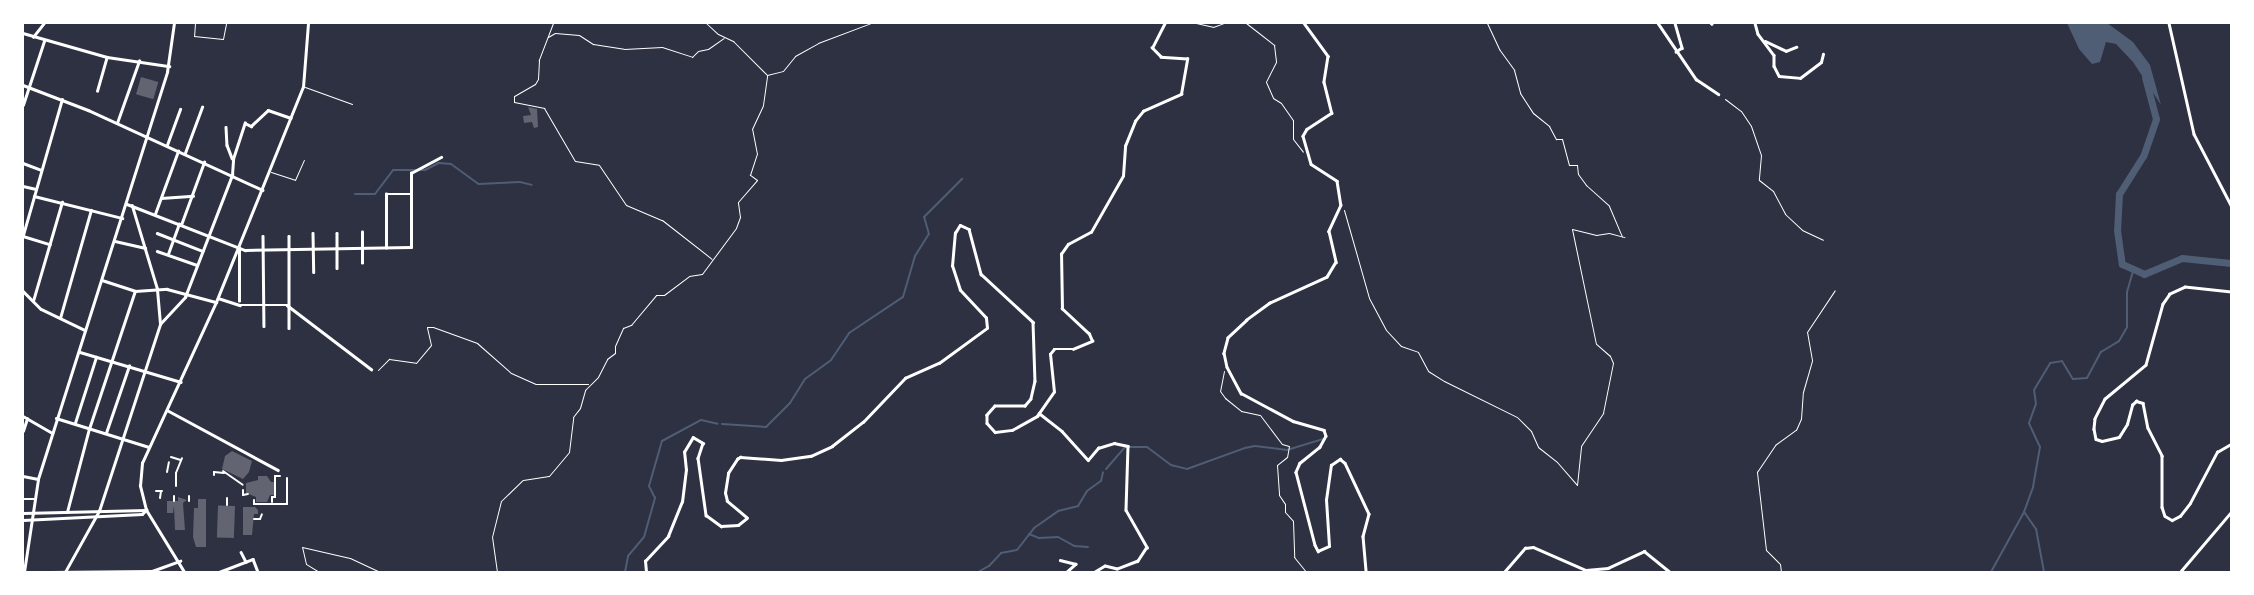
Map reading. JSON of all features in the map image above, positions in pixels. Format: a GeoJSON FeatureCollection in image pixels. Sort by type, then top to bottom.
{"type":"FeatureCollection","features":[{"type":"Feature","properties":{"kind":"street"},"geometry":{"type":"LineString","coordinates":[[33,37],[44,23]]}},
{"type":"Feature","properties":{"kind":"street"},"geometry":{"type":"LineString","coordinates":[[24,572],[38,479],[148,137],[169,66],[174,23]]}},
{"type":"Feature","properties":{"kind":"street"},"geometry":{"type":"LineString","coordinates":[[184,572],[180,561],[146,510],[140,473],[149,447],[181,382],[264,190],[303,87],[308,23]]}},
{"type":"Feature","properties":{"kind":"street"},"geometry":{"type":"LineString","coordinates":[[646,572],[645,561],[668,536],[682,502],[686,470],[684,452],[693,437],[703,443],[698,458],[706,515],[721,526],[738,525],[747,518],[727,500],[725,493],[728,473],[737,459],[781,460],[811,456],[832,446],[863,422],[905,378],[939,363],[987,328],[986,318],[960,289],[952,266],[955,233],[960,225],[969,229],[981,274],[1033,322],[1035,381],[1031,399],[1025,406],[995,406],[987,415],[986,423],[990,430],[1012,430],[1039,413],[1054,392],[1050,354],[1054,349],[1073,349],[1092,341],[1089,334],[1062,309],[1061,254],[1068,244],[1091,232],[1123,176],[1125,146],[1135,121],[1143,111],[1181,94],[1186,59],[1161,57],[1152,48],[1165,23]]}},
{"type":"Feature","properties":{"kind":"street"},"geometry":{"type":"LineString","coordinates":[[1304,23],[1328,56],[1324,82],[1332,113],[1307,129],[1303,136],[1311,164],[1336,178],[1340,208],[1329,228],[1329,240],[1336,258],[1334,270],[1317,283],[1270,303],[1241,325],[1225,342],[1227,367],[1241,393],[1293,421],[1324,430],[1326,436],[1320,447],[1300,463],[1296,472],[1315,545],[1318,551],[1329,546],[1326,500],[1331,465],[1340,459],[1345,463],[1369,514],[1363,536],[1366,572]]}},
{"type":"Feature","properties":{"kind":"street"},"geometry":{"type":"LineString","coordinates":[[1658,23],[1696,79],[1718,94]]}},
{"type":"Feature","properties":{"kind":"street"},"geometry":{"type":"LineString","coordinates":[[1675,23],[1682,48],[1676,52]]}},
{"type":"Feature","properties":{"kind":"street"},"geometry":{"type":"LineString","coordinates":[[1755,23],[1758,34],[1774,55],[1774,66],[1779,76],[1800,78],[1821,62],[1823,54]]}},
{"type":"Feature","properties":{"kind":"street"},"geometry":{"type":"LineString","coordinates":[[2169,23],[2194,134],[2231,205]]}},
{"type":"Feature","properties":{"kind":"street"},"geometry":{"type":"LineString","coordinates":[[23,33],[107,57],[169,66]]}},
{"type":"Feature","properties":{"kind":"street"},"geometry":{"type":"LineString","coordinates":[[1763,40],[1786,51],[1797,47]]}},
{"type":"Feature","properties":{"kind":"street"},"geometry":{"type":"LineString","coordinates":[[23,105],[44,41]]}},
{"type":"Feature","properties":{"kind":"street"},"geometry":{"type":"LineString","coordinates":[[97,92],[107,57]]}},
{"type":"Feature","properties":{"kind":"street"},"geometry":{"type":"LineString","coordinates":[[117,123],[139,61]]}},
{"type":"Feature","properties":{"kind":"street"},"geometry":{"type":"LineString","coordinates":[[23,85],[62,99],[264,190]]}},
{"type":"Feature","properties":{"kind":"street"},"geometry":{"type":"LineString","coordinates":[[50,244],[23,235],[62,99]]}},
{"type":"Feature","properties":{"kind":"street"},"geometry":{"type":"LineString","coordinates":[[185,154],[202,107]]}},
{"type":"Feature","properties":{"kind":"street"},"geometry":{"type":"LineString","coordinates":[[167,146],[180,109]]}},
{"type":"Feature","properties":{"kind":"street"},"geometry":{"type":"LineString","coordinates":[[160,324],[185,295],[232,175],[233,159],[245,123],[251,126],[268,110],[291,118]]}},
{"type":"Feature","properties":{"kind":"street"},"geometry":{"type":"LineString","coordinates":[[226,127],[227,145],[233,159]]}},
{"type":"Feature","properties":{"kind":"street"},"geometry":{"type":"LineString","coordinates":[[155,215],[178,151]]}},
{"type":"Feature","properties":{"kind":"street"},"geometry":{"type":"LineString","coordinates":[[127,204],[239,248],[289,250],[411,247],[411,173],[423,169],[441,157]]}},
{"type":"Feature","properties":{"kind":"street"},"geometry":{"type":"LineString","coordinates":[[168,254],[193,196],[204,162]]}},
{"type":"Feature","properties":{"kind":"street"},"geometry":{"type":"LineString","coordinates":[[23,163],[41,170]]}},
{"type":"Feature","properties":{"kind":"street"},"geometry":{"type":"LineString","coordinates":[[23,187],[36,189]]}},
{"type":"Feature","properties":{"kind":"street"},"geometry":{"type":"LineString","coordinates":[[386,248],[386,194],[411,194]]}},
{"type":"Feature","properties":{"kind":"street"},"geometry":{"type":"LineString","coordinates":[[34,196],[122,218]]}},
{"type":"Feature","properties":{"kind":"street"},"geometry":{"type":"LineString","coordinates":[[161,198],[193,196]]}},
{"type":"Feature","properties":{"kind":"street"},"geometry":{"type":"LineString","coordinates":[[33,301],[62,202]]}},
{"type":"Feature","properties":{"kind":"street"},"geometry":{"type":"LineString","coordinates":[[65,572],[99,511],[160,324],[157,289],[132,206]]}},
{"type":"Feature","properties":{"kind":"street"},"geometry":{"type":"LineString","coordinates":[[60,318],[92,210]]}},
{"type":"Feature","properties":{"kind":"street"},"geometry":{"type":"LineString","coordinates":[[362,232],[362,263]]}},
{"type":"Feature","properties":{"kind":"street"},"geometry":{"type":"LineString","coordinates":[[158,233],[203,251]]}},
{"type":"Feature","properties":{"kind":"street"},"geometry":{"type":"LineString","coordinates":[[313,233],[314,272]]}},
{"type":"Feature","properties":{"kind":"street"},"geometry":{"type":"LineString","coordinates":[[337,233],[337,268]]}},
{"type":"Feature","properties":{"kind":"street"},"geometry":{"type":"LineString","coordinates":[[264,236],[264,326]]}},
{"type":"Feature","properties":{"kind":"street"},"geometry":{"type":"LineString","coordinates":[[289,236],[289,328]]}},
{"type":"Feature","properties":{"kind":"street"},"geometry":{"type":"LineString","coordinates":[[115,241],[145,248]]}},
{"type":"Feature","properties":{"kind":"street"},"geometry":{"type":"LineString","coordinates":[[239,248],[239,302]]}},
{"type":"Feature","properties":{"kind":"street"},"geometry":{"type":"LineString","coordinates":[[157,251],[197,265]]}},
{"type":"Feature","properties":{"kind":"street"},"geometry":{"type":"LineString","coordinates":[[102,280],[135,291],[157,289],[217,300],[289,307],[371,369]]}},
{"type":"Feature","properties":{"kind":"street"},"geometry":{"type":"LineString","coordinates":[[2231,292],[2185,287],[2169,294],[2163,304],[2146,365],[2105,398],[2095,419],[2094,429],[2096,439],[2102,441],[2119,437],[2127,424],[2132,405],[2136,401],[2143,403],[2148,428],[2162,456],[2162,507],[2165,516],[2172,520],[2180,516],[2190,503],[2217,452],[2231,444]]}},
{"type":"Feature","properties":{"kind":"street"},"geometry":{"type":"LineString","coordinates":[[23,291],[41,309],[85,330]]}},
{"type":"Feature","properties":{"kind":"street"},"geometry":{"type":"LineString","coordinates":[[67,512],[89,429],[135,291]]}},
{"type":"Feature","properties":{"kind":"street"},"geometry":{"type":"LineString","coordinates":[[79,351],[181,382]]}},
{"type":"Feature","properties":{"kind":"street"},"geometry":{"type":"LineString","coordinates":[[74,424],[96,357]]}},
{"type":"Feature","properties":{"kind":"street"},"geometry":{"type":"LineString","coordinates":[[106,434],[129,366]]}},
{"type":"Feature","properties":{"kind":"street"},"geometry":{"type":"LineString","coordinates":[[167,410],[278,470]]}},
{"type":"Feature","properties":{"kind":"street"},"geometry":{"type":"LineString","coordinates":[[1039,413],[1062,431],[1088,460],[1098,448],[1114,443],[1128,446],[1126,510],[1147,547],[1138,561],[1117,569],[1105,566],[1096,572]]}},
{"type":"Feature","properties":{"kind":"street"},"geometry":{"type":"LineString","coordinates":[[23,431],[25,418],[52,433]]}},
{"type":"Feature","properties":{"kind":"street"},"geometry":{"type":"LineString","coordinates":[[56,418],[149,447]]}},
{"type":"Feature","properties":{"kind":"street"},"geometry":{"type":"LineString","coordinates":[[171,457],[181,459],[176,474],[176,486]]}},
{"type":"Feature","properties":{"kind":"street"},"geometry":{"type":"LineString","coordinates":[[167,472],[169,462]]}},
{"type":"Feature","properties":{"kind":"street"},"geometry":{"type":"LineString","coordinates":[[214,475],[214,472],[224,471],[243,485]]}},
{"type":"Feature","properties":{"kind":"street"},"geometry":{"type":"LineString","coordinates":[[23,476],[38,479]]}},
{"type":"Feature","properties":{"kind":"street"},"geometry":{"type":"LineString","coordinates":[[272,504],[272,497],[275,497],[275,476],[280,476]]}},
{"type":"Feature","properties":{"kind":"street"},"geometry":{"type":"LineString","coordinates":[[254,500],[254,504],[287,504],[287,478]]}},
{"type":"Feature","properties":{"kind":"street"},"geometry":{"type":"LineString","coordinates":[[243,490],[243,495],[248,494]]}},
{"type":"Feature","properties":{"kind":"street"},"geometry":{"type":"LineString","coordinates":[[156,491],[162,491],[160,498]]}},
{"type":"Feature","properties":{"kind":"street"},"geometry":{"type":"LineString","coordinates":[[174,496],[174,501]]}},
{"type":"Feature","properties":{"kind":"street"},"geometry":{"type":"LineString","coordinates":[[189,496],[189,501]]}},
{"type":"Feature","properties":{"kind":"street"},"geometry":{"type":"LineString","coordinates":[[227,498],[227,505]]}},
{"type":"Feature","properties":{"kind":"street"},"geometry":{"type":"LineString","coordinates":[[23,499],[34,499]]}},
{"type":"Feature","properties":{"kind":"street"},"geometry":{"type":"LineString","coordinates":[[23,513],[146,510]]}},
{"type":"Feature","properties":{"kind":"street"},"geometry":{"type":"LineString","coordinates":[[23,520],[142,514],[146,510]]}},
{"type":"Feature","properties":{"kind":"street"},"geometry":{"type":"LineString","coordinates":[[2180,572],[2231,512]]}},
{"type":"Feature","properties":{"kind":"street"},"geometry":{"type":"LineString","coordinates":[[254,519],[260,519],[262,514]]}},
{"type":"Feature","properties":{"kind":"street"},"geometry":{"type":"LineString","coordinates":[[1504,572],[1525,548],[1533,547],[1586,571],[1608,568],[1644,551],[1670,572]]}},
{"type":"Feature","properties":{"kind":"street"},"geometry":{"type":"LineString","coordinates":[[242,552],[246,562]]}},
{"type":"Feature","properties":{"kind":"street"},"geometry":{"type":"LineString","coordinates":[[219,572],[253,559],[258,572]]}},
{"type":"Feature","properties":{"kind":"street"},"geometry":{"type":"LineString","coordinates":[[1060,560],[1076,564],[1067,572]]}},
{"type":"Feature","properties":{"kind":"street"},"geometry":{"type":"LineString","coordinates":[[50,572],[152,571],[180,561]]}},
{"type":"Feature","properties":{"kind":"lane"},"geometry":{"type":"LineString","coordinates":[[195,23],[194,36],[223,39],[226,23]]}},
{"type":"Feature","properties":{"kind":"lane"},"geometry":{"type":"LineString","coordinates":[[303,87],[352,104]]}},
{"type":"Feature","properties":{"kind":"lane"},"geometry":{"type":"LineString","coordinates":[[271,172],[295,180],[304,160]]}},
{"type":"Feature","properties":{"kind":"path"},"geometry":{"type":"LineString","coordinates":[[553,23],[539,60],[538,79],[535,84],[514,96],[514,102],[544,108],[575,161],[599,165],[626,205],[662,220],[712,260]]}},
{"type":"Feature","properties":{"kind":"path"},"geometry":{"type":"LineString","coordinates":[[706,23],[724,38],[733,41],[767,75]]}},
{"type":"Feature","properties":{"kind":"path"},"geometry":{"type":"LineString","coordinates":[[767,75],[783,71],[795,57],[818,43],[871,23]]}},
{"type":"Feature","properties":{"kind":"path"},"geometry":{"type":"LineString","coordinates":[[1196,23],[1213,27],[1224,23]]}},
{"type":"Feature","properties":{"kind":"path"},"geometry":{"type":"LineString","coordinates":[[1246,23],[1274,45],[1276,62],[1266,82],[1273,98],[1281,103],[1293,120],[1293,139],[1308,158]]}},
{"type":"Feature","properties":{"kind":"path"},"geometry":{"type":"LineString","coordinates":[[1340,202],[1369,298],[1386,330],[1401,345],[1418,352],[1428,370],[1444,381],[1517,417],[1531,431],[1538,447],[1557,462],[1577,485],[1581,446],[1602,413],[1613,363],[1610,356],[1596,344],[1572,229],[1591,235],[1609,233],[1623,237],[1609,206],[1586,185],[1578,174],[1577,165],[1569,165],[1562,139],[1556,139],[1532,113],[1520,93],[1514,70],[1487,23]]}},
{"type":"Feature","properties":{"kind":"path"},"geometry":{"type":"LineString","coordinates":[[548,37],[555,33],[579,35],[593,44],[624,49],[662,47],[692,57],[724,38]]}},
{"type":"Feature","properties":{"kind":"path"},"geometry":{"type":"LineString","coordinates":[[497,572],[492,542],[497,506],[523,480],[550,476],[569,452],[573,417],[607,359],[615,354],[615,346],[623,328],[631,325],[656,295],[664,295],[689,276],[702,274],[736,228],[740,216],[738,201],[757,180],[750,175],[757,154],[752,129],[763,105],[767,75]]}},
{"type":"Feature","properties":{"kind":"path"},"geometry":{"type":"LineString","coordinates":[[1725,99],[1741,111],[1751,126],[1761,156],[1759,180],[1773,191],[1781,208],[1797,226],[1823,240]]}},
{"type":"Feature","properties":{"kind":"path"},"geometry":{"type":"LineString","coordinates":[[1781,572],[1780,564],[1766,550],[1757,472],[1775,445],[1796,429],[1801,419],[1803,392],[1812,360],[1807,332],[1835,290]]}},
{"type":"Feature","properties":{"kind":"path"},"geometry":{"type":"LineString","coordinates":[[371,369],[379,369],[388,359],[415,363],[431,345],[427,327],[432,327],[477,343],[511,373],[536,384],[590,385]]}},
{"type":"Feature","properties":{"kind":"path"},"geometry":{"type":"LineString","coordinates":[[1227,367],[1220,380],[1220,391],[1225,398],[1241,411],[1260,415],[1282,444],[1289,446],[1287,457],[1277,465],[1279,495],[1285,504],[1285,512],[1293,521],[1294,557],[1306,572]]}},
{"type":"Feature","properties":{"kind":"path"},"geometry":{"type":"LineString","coordinates":[[319,572],[306,564],[302,547],[350,558],[380,572]]}},
{"type":"Feature","properties":{"kind":"water"},"geometry":{"type":"Polygon","coordinates":[[[2067,23],[2107,23],[2133,42],[2150,65],[2161,105],[2133,62],[2116,44],[2106,42],[2100,62],[2092,64],[2079,49],[2067,23]]]}},
{"type":"Feature","properties":{"kind":"building"},"geometry":{"type":"Polygon","coordinates":[[[141,77],[158,82],[153,99],[136,94],[141,77]]]}},
{"type":"Feature","properties":{"kind":"building"},"geometry":{"type":"Polygon","coordinates":[[[528,107],[537,109],[538,127],[534,128],[532,122],[524,123],[523,116],[531,115],[528,107]]]}},
{"type":"Feature","properties":{"kind":"building"},"geometry":{"type":"Polygon","coordinates":[[[232,451],[252,461],[249,472],[243,479],[222,469],[225,456],[232,451]]]}},
{"type":"Feature","properties":{"kind":"building"},"geometry":{"type":"Polygon","coordinates":[[[258,476],[267,476],[271,482],[275,482],[275,495],[270,495],[267,502],[256,502],[256,497],[246,493],[246,483],[258,480],[258,476]]]}},
{"type":"Feature","properties":{"kind":"building"},"geometry":{"type":"Polygon","coordinates":[[[178,497],[187,500],[183,503],[185,530],[175,530],[174,506],[173,513],[167,513],[167,501],[178,501],[178,497]]]}},
{"type":"Feature","properties":{"kind":"building"},"geometry":{"type":"Polygon","coordinates":[[[198,499],[206,499],[206,547],[196,547],[193,537],[194,508],[198,508],[198,499]]]}},
{"type":"Feature","properties":{"kind":"building"},"geometry":{"type":"Polygon","coordinates":[[[218,505],[235,506],[234,538],[217,537],[218,505]]]}},
{"type":"Feature","properties":{"kind":"building"},"geometry":{"type":"Polygon","coordinates":[[[243,507],[255,507],[258,510],[258,514],[254,514],[252,535],[243,535],[243,507]]]}},
{"type":"Feature","properties":{"kind":"waterway"},"geometry":{"type":"LineString","coordinates":[[2145,77],[2156,119],[2143,156],[2119,194],[2117,230],[2122,264],[2144,274],[2182,258],[2231,263]]}},
{"type":"Feature","properties":{"kind":"waterway"},"geometry":{"type":"LineString","coordinates":[[355,194],[375,194],[393,170],[425,170],[439,163],[451,164],[479,184],[520,182],[532,185]]}},
{"type":"Feature","properties":{"kind":"waterway"},"geometry":{"type":"LineString","coordinates":[[722,424],[766,427],[790,403],[805,379],[831,360],[849,333],[903,297],[915,256],[929,234],[924,217],[962,179]]}},
{"type":"Feature","properties":{"kind":"waterway"},"geometry":{"type":"LineString","coordinates":[[2044,572],[2036,529],[2024,512],[2033,487],[2040,447],[2029,423],[2036,404],[2034,390],[2050,363],[2062,361],[2073,379],[2087,378],[2101,352],[2119,341],[2127,327],[2127,292],[2133,271]]}},
{"type":"Feature","properties":{"kind":"waterway"},"geometry":{"type":"LineString","coordinates":[[625,572],[628,556],[644,537],[655,498],[649,486],[662,441],[701,420],[718,424]]}},
{"type":"Feature","properties":{"kind":"waterway"},"geometry":{"type":"LineString","coordinates":[[1106,469],[1125,447],[1147,447],[1171,465],[1187,469],[1245,448],[1255,446],[1287,450],[1323,439]]}},
{"type":"Feature","properties":{"kind":"waterway"},"geometry":{"type":"LineString","coordinates":[[978,572],[989,566],[1001,553],[1017,550],[1034,528],[1058,511],[1078,506],[1087,491],[1101,481],[1103,472]]}},
{"type":"Feature","properties":{"kind":"waterway"},"geometry":{"type":"LineString","coordinates":[[1991,572],[2024,512]]}},
{"type":"Feature","properties":{"kind":"waterway"},"geometry":{"type":"LineString","coordinates":[[1029,534],[1039,538],[1058,537],[1074,546],[1088,547]]}}]}
